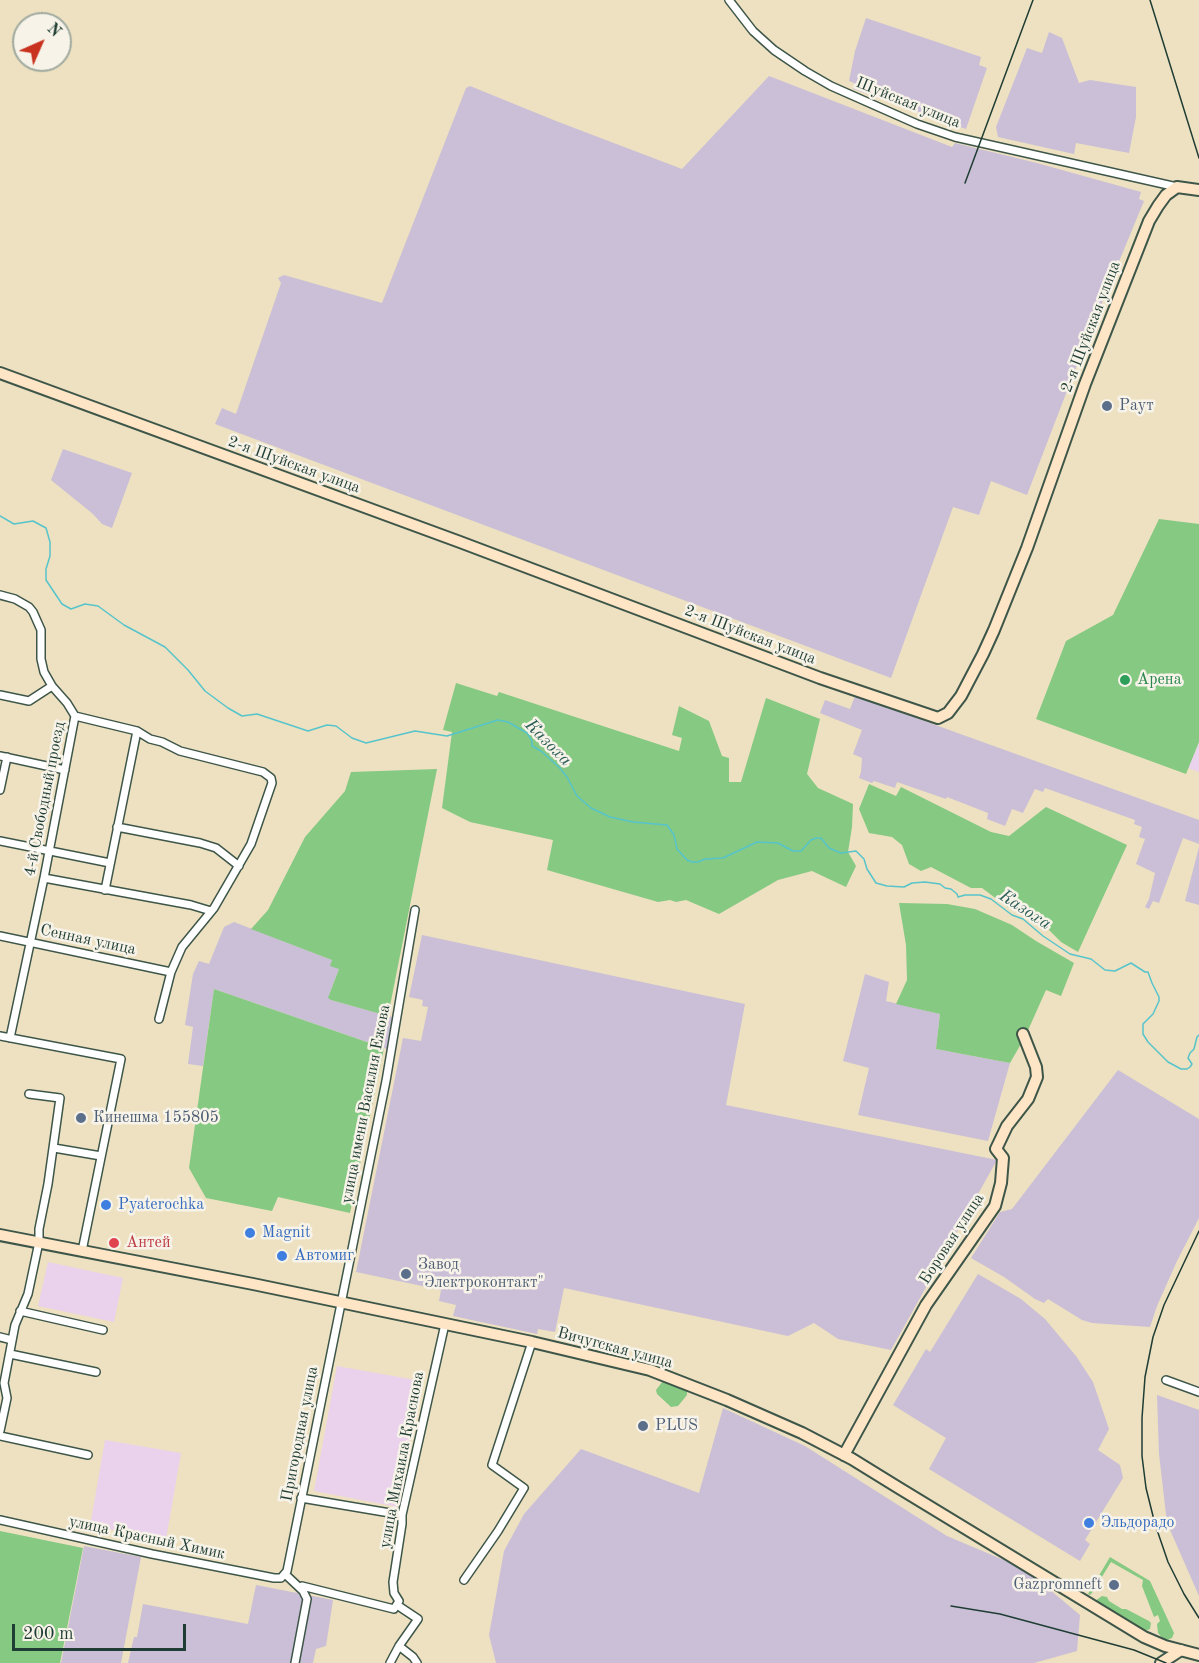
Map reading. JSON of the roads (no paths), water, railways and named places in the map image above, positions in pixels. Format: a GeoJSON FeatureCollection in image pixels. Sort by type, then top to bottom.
{"type":"FeatureCollection","features":[{"type":"Feature","properties":{"kind":"street","name":"Шуйская улица"},"geometry":{"type":"LineString","coordinates":[[729,0],[753,31],[774,50],[805,71],[831,86],[917,124],[955,137],[1177,187]]}},
{"type":"Feature","properties":{"kind":"street"},"geometry":{"type":"LineString","coordinates":[[1177,187],[1199,190]]}},
{"type":"Feature","properties":{"kind":"street","name":"2-я Шуйская улица"},"geometry":{"type":"LineString","coordinates":[[0,373],[460,542],[820,678],[938,718],[948,713],[961,696],[983,654],[1027,548],[1085,384],[1138,247],[1158,206],[1166,195],[1177,187]]}},
{"type":"Feature","properties":{"kind":"street","name":"4-й Свободный проезд"},"geometry":{"type":"LineString","coordinates":[[0,595],[15,600],[33,612],[41,630],[41,659],[44,672],[75,716],[10,1038]]}},
{"type":"Feature","properties":{"kind":"street"},"geometry":{"type":"LineString","coordinates":[[0,695],[29,701],[52,686]]}},
{"type":"Feature","properties":{"kind":"street"},"geometry":{"type":"LineString","coordinates":[[75,716],[137,731],[180,751],[263,772],[271,778],[272,783],[251,844],[211,911],[185,942],[171,972],[159,1019]]}},
{"type":"Feature","properties":{"kind":"street"},"geometry":{"type":"LineString","coordinates":[[105,890],[137,731]]}},
{"type":"Feature","properties":{"kind":"street"},"geometry":{"type":"LineString","coordinates":[[0,790],[3,756],[65,770]]}},
{"type":"Feature","properties":{"kind":"street"},"geometry":{"type":"LineString","coordinates":[[117,827],[216,848],[239,866]]}},
{"type":"Feature","properties":{"kind":"street"},"geometry":{"type":"LineString","coordinates":[[0,841],[110,863]]}},
{"type":"Feature","properties":{"kind":"street"},"geometry":{"type":"LineString","coordinates":[[44,878],[191,905],[211,911]]}},
{"type":"Feature","properties":{"kind":"street","name":"улица имени Василия Ежова"},"geometry":{"type":"LineString","coordinates":[[340,1302],[386,1081],[415,910]]}},
{"type":"Feature","properties":{"kind":"street","name":"Сенная улица"},"geometry":{"type":"LineString","coordinates":[[0,936],[171,972]]}},
{"type":"Feature","properties":{"kind":"street","name":"Боровая улица"},"geometry":{"type":"LineString","coordinates":[[844,1455],[926,1305],[994,1206],[1001,1183],[1003,1158],[996,1149],[1007,1126],[1028,1099],[1036,1077],[1036,1067],[1023,1034]]}},
{"type":"Feature","properties":{"kind":"street"},"geometry":{"type":"LineString","coordinates":[[0,1036],[121,1059],[82,1251]]}},
{"type":"Feature","properties":{"kind":"street"},"geometry":{"type":"LineString","coordinates":[[0,1429],[7,1398],[4,1383],[15,1325],[28,1294],[39,1242],[39,1228],[54,1148],[60,1098],[29,1094]]}},
{"type":"Feature","properties":{"kind":"street"},"geometry":{"type":"LineString","coordinates":[[54,1148],[101,1156]]}},
{"type":"Feature","properties":{"kind":"street","name":"Вичугская улица"},"geometry":{"type":"LineString","coordinates":[[0,1235],[532,1342],[661,1374],[791,1428],[844,1455],[1129,1629],[1152,1641],[1199,1655]]}},
{"type":"Feature","properties":{"kind":"street","name":"Пригородная улица"},"geometry":{"type":"LineString","coordinates":[[286,1573],[340,1302]]}},
{"type":"Feature","properties":{"kind":"street"},"geometry":{"type":"LineString","coordinates":[[20,1311],[103,1330]]}},
{"type":"Feature","properties":{"kind":"street","name":"улица Михаила Краснова"},"geometry":{"type":"LineString","coordinates":[[398,1603],[393,1582],[402,1515],[445,1324]]}},
{"type":"Feature","properties":{"kind":"street"},"geometry":{"type":"LineString","coordinates":[[0,1337],[12,1340]]}},
{"type":"Feature","properties":{"kind":"street"},"geometry":{"type":"LineString","coordinates":[[464,1580],[524,1488],[492,1465],[532,1342]]}},
{"type":"Feature","properties":{"kind":"street"},"geometry":{"type":"LineString","coordinates":[[10,1354],[96,1372]]}},
{"type":"Feature","properties":{"kind":"street"},"geometry":{"type":"LineString","coordinates":[[1166,1380],[1199,1392]]}},
{"type":"Feature","properties":{"kind":"street"},"geometry":{"type":"LineString","coordinates":[[0,1436],[88,1455]]}},
{"type":"Feature","properties":{"kind":"street"},"geometry":{"type":"LineString","coordinates":[[301,1498],[402,1515]]}},
{"type":"Feature","properties":{"kind":"street","name":"улица Красный Химик"},"geometry":{"type":"LineString","coordinates":[[0,1520],[274,1578],[281,1578],[286,1573]]}},
{"type":"Feature","properties":{"kind":"street"},"geometry":{"type":"LineString","coordinates":[[286,1573],[303,1591],[307,1599],[295,1663]]}},
{"type":"Feature","properties":{"kind":"street"},"geometry":{"type":"LineString","coordinates":[[302,1586],[393,1609],[398,1603],[418,1619],[390,1663]]}},
{"type":"Feature","properties":{"kind":"street"},"geometry":{"type":"LineString","coordinates":[[399,1646],[417,1663]]}},
{"type":"Feature","properties":{"kind":"street"},"geometry":{"type":"LineString","coordinates":[[1161,1663],[1181,1650]]}},
{"type":"Feature","properties":{"kind":"waterway","name":"Казоха"},"geometry":{"type":"LineString","coordinates":[[0,516],[14,524],[33,521],[46,528],[50,542],[46,580],[62,604],[71,609],[85,604],[98,606],[124,625],[165,647],[205,691],[242,716],[257,714],[308,731],[327,725],[336,726],[352,738],[366,743],[415,731],[447,736],[498,720],[508,722],[527,733],[532,746],[559,767],[577,796],[591,808],[610,817],[667,825],[674,835],[677,849],[687,860],[698,862],[705,859],[723,858],[757,842],[778,843],[793,851],[801,851],[811,840],[821,838],[829,848],[841,853],[856,851],[864,859],[876,883],[904,887],[912,883],[925,882],[940,884],[951,889],[958,897],[980,895],[991,899],[1012,915],[1023,919],[1070,954],[1091,959],[1105,970],[1115,971],[1131,963],[1148,972],[1159,1001],[1153,1014],[1143,1024],[1143,1034],[1168,1062],[1181,1069],[1187,1069],[1192,1064],[1188,1058],[1199,1035]]}},
{"type":"Feature","properties":{"kind":"railway"},"geometry":{"type":"LineString","coordinates":[[965,183],[1033,0]]}},
{"type":"Feature","properties":{"kind":"railway"},"geometry":{"type":"LineString","coordinates":[[1150,0],[1199,158]]}},
{"type":"Feature","properties":{"kind":"railway"},"geometry":{"type":"LineString","coordinates":[[1199,1231],[1164,1305],[1153,1337],[1145,1377],[1142,1418],[1142,1456],[1146,1488],[1155,1524],[1168,1562],[1199,1618]]}},
{"type":"Feature","properties":{"kind":"railway"},"geometry":{"type":"LineString","coordinates":[[951,1606],[1000,1614],[1134,1650],[1166,1663]]}},
{"type":"Feature","properties":{"kind":"place","name":"Раут"},"geometry":{"type":"Point","coordinates":[1107,406]}},
{"type":"Feature","properties":{"kind":"place","name":"Арена"},"geometry":{"type":"Point","coordinates":[1125,680]}},
{"type":"Feature","properties":{"kind":"place","name":"Кинешма 155805"},"geometry":{"type":"Point","coordinates":[81,1118]}},
{"type":"Feature","properties":{"kind":"place","name":"Pyaterochka"},"geometry":{"type":"Point","coordinates":[106,1205]}},
{"type":"Feature","properties":{"kind":"place","name":"Magnit"},"geometry":{"type":"Point","coordinates":[250,1233]}},
{"type":"Feature","properties":{"kind":"place","name":"Антей"},"geometry":{"type":"Point","coordinates":[114,1243]}},
{"type":"Feature","properties":{"kind":"place","name":"Автомиг"},"geometry":{"type":"Point","coordinates":[282,1256]}},
{"type":"Feature","properties":{"kind":"place","name":"Завод \"Электроконтакт\""},"geometry":{"type":"Point","coordinates":[406,1274]}},
{"type":"Feature","properties":{"kind":"place","name":"PLUS"},"geometry":{"type":"Point","coordinates":[643,1426]}},
{"type":"Feature","properties":{"kind":"place","name":"Эльдорадо"},"geometry":{"type":"Point","coordinates":[1089,1523]}},
{"type":"Feature","properties":{"kind":"place","name":"Gazpromneft"},"geometry":{"type":"Point","coordinates":[1114,1585]}}]}
